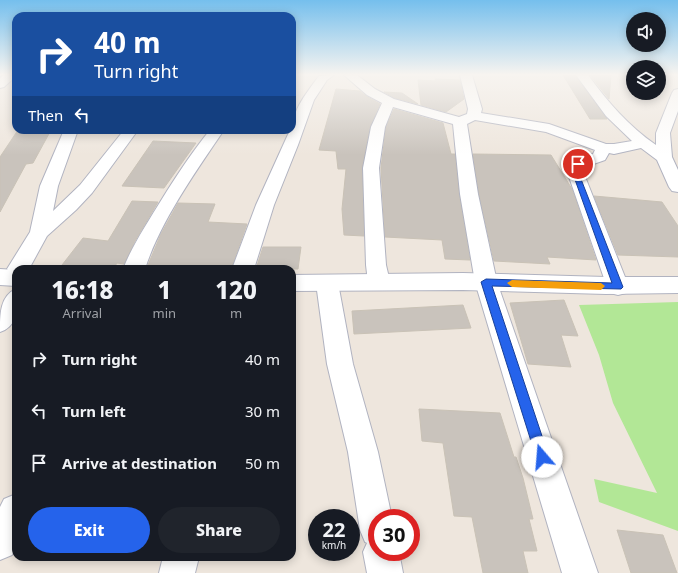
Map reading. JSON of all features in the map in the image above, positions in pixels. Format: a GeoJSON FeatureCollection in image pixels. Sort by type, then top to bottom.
{"type":"FeatureCollection","features":[{"type":"Feature","properties":{"kind":"street"},"geometry":{"type":"LineString","coordinates":[[296,132],[307,102]]}},
{"type":"Feature","properties":{"kind":"street"},"geometry":{"type":"LineString","coordinates":[[379,282],[376,266],[370,168],[378,127],[389,102],[466,119],[549,128],[604,148],[614,149],[643,143]]}},
{"type":"Feature","properties":{"kind":"street"},"geometry":{"type":"LineString","coordinates":[[473,102],[475,109],[466,119],[469,194],[486,282],[580,573]]}},
{"type":"Feature","properties":{"kind":"street"},"geometry":{"type":"LineString","coordinates":[[602,102],[621,124],[643,143],[664,157]]}},
{"type":"Feature","properties":{"kind":"street"},"geometry":{"type":"LineString","coordinates":[[675,102],[663,133],[664,157],[678,187]]}},
{"type":"Feature","properties":{"kind":"street"},"geometry":{"type":"LineString","coordinates":[[663,133],[678,135]]}},
{"type":"Feature","properties":{"kind":"street"},"geometry":{"type":"LineString","coordinates":[[21,265],[40,232],[49,186],[69,134]]}},
{"type":"Feature","properties":{"kind":"street"},"geometry":{"type":"LineString","coordinates":[[40,232],[70,206],[86,189],[128,134]]}},
{"type":"Feature","properties":{"kind":"street"},"geometry":{"type":"LineString","coordinates":[[135,265],[139,251],[213,134]]}},
{"type":"Feature","properties":{"kind":"street"},"geometry":{"type":"LineString","coordinates":[[244,265],[264,205],[295,134]]}},
{"type":"Feature","properties":{"kind":"street"},"geometry":{"type":"LineString","coordinates":[[604,148],[599,158],[578,164],[576,174],[618,287]]}},
{"type":"Feature","properties":{"kind":"street"},"geometry":{"type":"LineString","coordinates":[[0,322],[12,282]]}},
{"type":"Feature","properties":{"kind":"street"},"geometry":{"type":"LineString","coordinates":[[296,284],[486,282],[618,287],[678,285]]}},
{"type":"Feature","properties":{"kind":"street"},"geometry":{"type":"LineString","coordinates":[[327,283],[340,364],[363,452],[373,509]]}},
{"type":"Feature","properties":{"kind":"street"},"geometry":{"type":"LineString","coordinates":[[0,543],[12,519]]}},
{"type":"Feature","properties":{"kind":"street"},"geometry":{"type":"LineString","coordinates":[[177,573],[180,561]]}},
{"type":"Feature","properties":{"kind":"street"},"geometry":{"type":"LineString","coordinates":[[383,561],[385,573]]}},
{"type":"Feature","properties":{"kind":"green space"},"geometry":{"type":"Polygon","coordinates":[[[678,302],[678,531],[599,502],[594,479],[657,493],[613,403],[599,355],[579,305],[678,302]]]}},
{"type":"Feature","properties":{"kind":"building"},"geometry":{"type":"Polygon","coordinates":[[[332,102],[376,102],[380,104],[370,127],[362,168],[364,236],[344,235],[342,209],[346,169],[338,169],[336,151],[319,150],[332,102]]]}},
{"type":"Feature","properties":{"kind":"building"},"geometry":{"type":"Polygon","coordinates":[[[421,102],[460,102],[446,112],[421,105],[421,102]]]}},
{"type":"Feature","properties":{"kind":"building"},"geometry":{"type":"Polygon","coordinates":[[[579,102],[594,102],[607,119],[590,119],[579,102]]]}},
{"type":"Feature","properties":{"kind":"building"},"geometry":{"type":"Polygon","coordinates":[[[394,109],[443,123],[451,154],[455,154],[459,194],[470,260],[445,259],[442,240],[385,237],[381,168],[386,127],[394,109]]]}},
{"type":"Feature","properties":{"kind":"building"},"geometry":{"type":"Polygon","coordinates":[[[15,134],[49,134],[33,163],[26,164],[0,212],[0,157],[15,134]]]}},
{"type":"Feature","properties":{"kind":"building"},"geometry":{"type":"Polygon","coordinates":[[[153,141],[196,143],[164,188],[122,186],[153,141]]]}},
{"type":"Feature","properties":{"kind":"building"},"geometry":{"type":"Polygon","coordinates":[[[473,154],[551,155],[572,189],[596,260],[547,257],[550,264],[494,261],[479,194],[473,154]]]}},
{"type":"Feature","properties":{"kind":"building"},"geometry":{"type":"Polygon","coordinates":[[[594,196],[662,202],[678,226],[678,257],[618,255],[594,196]]]}},
{"type":"Feature","properties":{"kind":"building"},"geometry":{"type":"Polygon","coordinates":[[[132,201],[158,202],[135,241],[124,264],[62,265],[83,238],[108,241],[132,201]]]}},
{"type":"Feature","properties":{"kind":"building"},"geometry":{"type":"Polygon","coordinates":[[[178,203],[215,204],[208,222],[247,224],[232,265],[148,265],[161,234],[178,203]]]}},
{"type":"Feature","properties":{"kind":"building"},"geometry":{"type":"Polygon","coordinates":[[[263,247],[301,247],[298,269],[296,269],[296,265],[257,265],[263,247]]]}},
{"type":"Feature","properties":{"kind":"building"},"geometry":{"type":"Polygon","coordinates":[[[564,300],[578,336],[561,335],[571,367],[528,364],[510,303],[564,300]]]}},
{"type":"Feature","properties":{"kind":"building"},"geometry":{"type":"Polygon","coordinates":[[[463,305],[471,328],[354,334],[352,311],[463,305]]]}},
{"type":"Feature","properties":{"kind":"building"},"geometry":{"type":"Polygon","coordinates":[[[419,409],[500,413],[514,457],[516,457],[523,478],[533,519],[529,519],[537,551],[523,551],[528,573],[483,573],[472,517],[454,516],[443,443],[422,441],[419,409]]]}},
{"type":"Feature","properties":{"kind":"building"},"geometry":{"type":"Polygon","coordinates":[[[617,530],[663,535],[677,573],[631,573],[617,530]]]}},
{"type":"Feature","properties":{"kind":"slow traffic"},"geometry":{"type":"LineString","coordinates":[[512,283],[601,286]]}},
{"type":"Feature","properties":{"kind":"route"},"geometry":{"type":"LineString","coordinates":[[542,457],[486,282],[618,287],[576,174],[578,164]]}}]}
